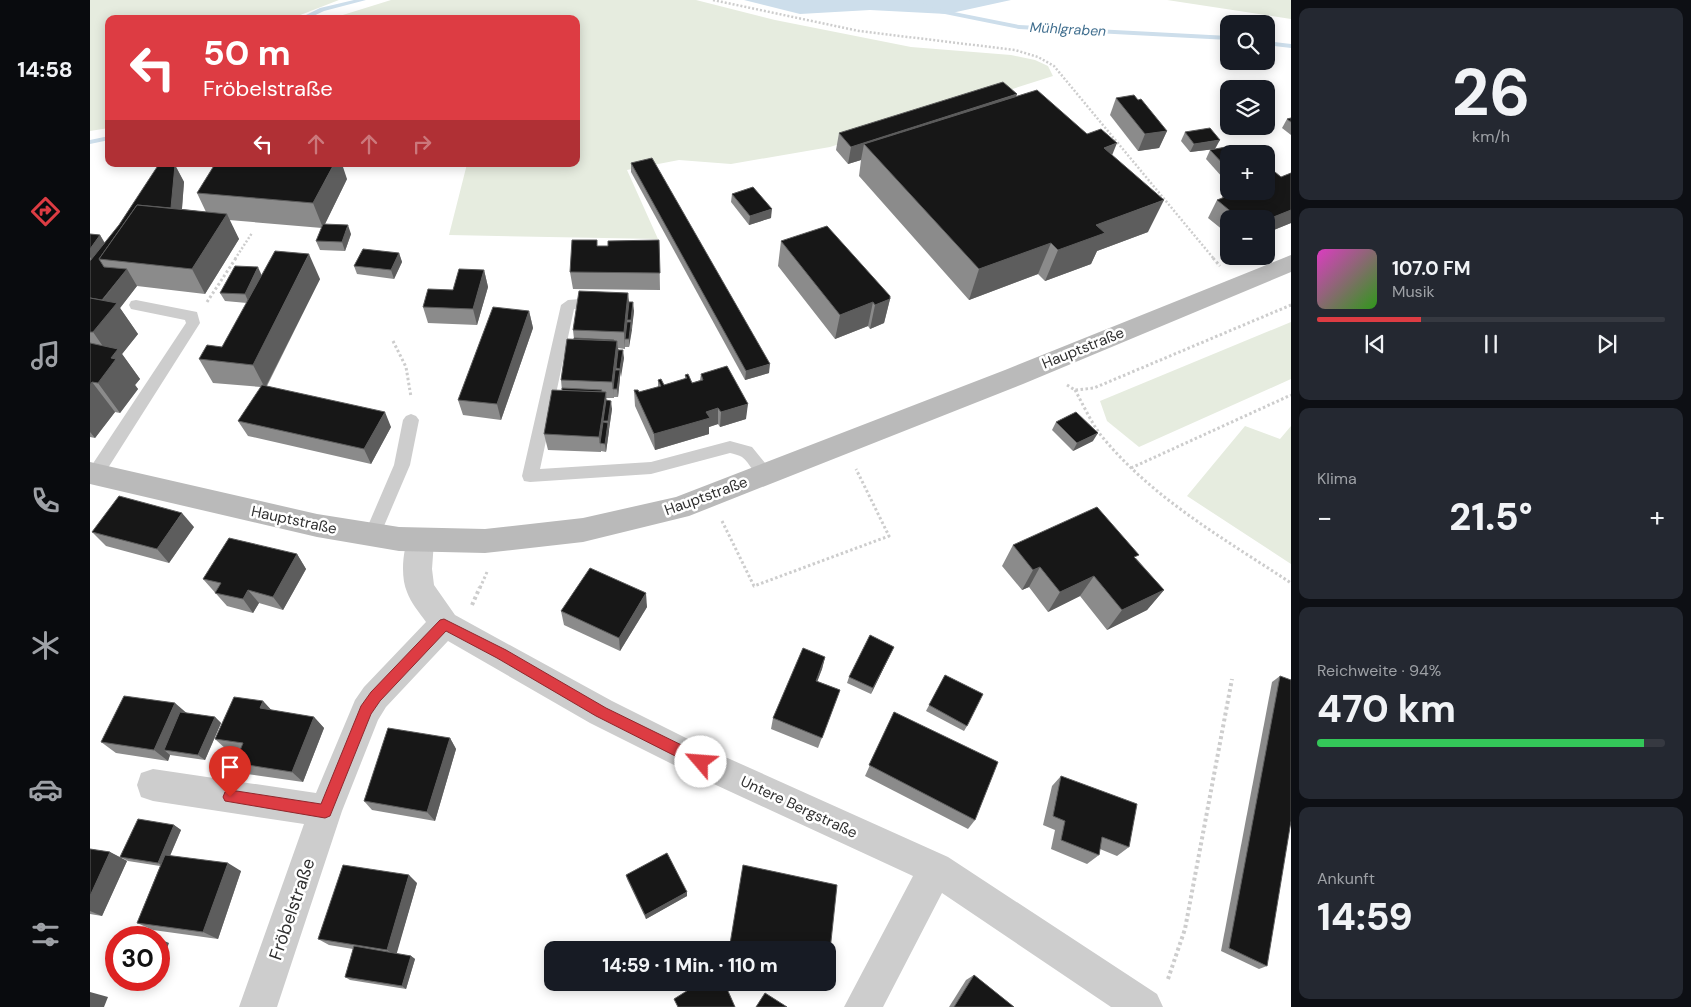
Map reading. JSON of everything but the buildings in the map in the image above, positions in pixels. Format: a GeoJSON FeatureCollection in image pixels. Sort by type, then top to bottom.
{"type":"FeatureCollection","features":[{"type":"Feature","properties":{"kind":"main road","name":"Hauptstraße"},"geometry":{"type":"LineString","coordinates":[[92,474],[306,524],[420,541],[492,540],[576,531],[633,520],[678,508],[1291,264]]}},
{"type":"Feature","properties":{"kind":"street","name":"Untere Bergstraße"},"geometry":{"type":"LineString","coordinates":[[420,541],[418,569],[420,589],[444,624],[502,654],[601,712],[693,758],[936,869],[1144,1007]]}},
{"type":"Feature","properties":{"kind":"street","name":"Fröbelstraße"},"geometry":{"type":"LineString","coordinates":[[258,1007],[325,811],[366,710],[375,697],[444,624]]}},
{"type":"Feature","properties":{"kind":"street"},"geometry":{"type":"LineString","coordinates":[[153,785],[325,811]]}},
{"type":"Feature","properties":{"kind":"street"},"geometry":{"type":"LineString","coordinates":[[863,1007],[936,869]]}},
{"type":"Feature","properties":{"kind":"lane"},"geometry":{"type":"LineString","coordinates":[[590,303],[568,305],[530,476],[651,468],[730,446],[746,450],[766,474]]}},
{"type":"Feature","properties":{"kind":"lane"},"geometry":{"type":"LineString","coordinates":[[92,474],[193,323],[192,316],[136,305]]}},
{"type":"Feature","properties":{"kind":"lane"},"geometry":{"type":"LineString","coordinates":[[372,535],[394,490],[404,461],[411,420]]}},
{"type":"Feature","properties":{"kind":"path"},"geometry":{"type":"LineString","coordinates":[[713,0],[767,14],[887,37],[951,45],[1008,49],[1027,52],[1041,58],[1054,66],[1237,285]]}},
{"type":"Feature","properties":{"kind":"path"},"geometry":{"type":"LineString","coordinates":[[193,323],[252,233]]}},
{"type":"Feature","properties":{"kind":"path"},"geometry":{"type":"LineString","coordinates":[[1075,390],[1094,388],[1291,305]]}},
{"type":"Feature","properties":{"kind":"path"},"geometry":{"type":"LineString","coordinates":[[393,341],[400,348],[410,384],[411,420]]}},
{"type":"Feature","properties":{"kind":"path"},"geometry":{"type":"LineString","coordinates":[[1040,365],[1075,390],[1103,437],[1131,468],[1201,524],[1291,582]]}},
{"type":"Feature","properties":{"kind":"path"},"geometry":{"type":"LineString","coordinates":[[1131,468],[1291,395]]}},
{"type":"Feature","properties":{"kind":"path"},"geometry":{"type":"LineString","coordinates":[[712,520],[721,518],[754,586],[889,536],[852,462]]}},
{"type":"Feature","properties":{"kind":"path"},"geometry":{"type":"LineString","coordinates":[[480,610],[472,605],[489,566]]}},
{"type":"Feature","properties":{"kind":"path"},"geometry":{"type":"LineString","coordinates":[[1168,981],[1186,929],[1232,679]]}},
{"type":"Feature","properties":{"kind":"shaded area"},"geometry":{"type":"Polygon","coordinates":[[[90,0],[339,0],[300,15],[105,15],[105,129],[90,131],[90,0]]]}},
{"type":"Feature","properties":{"kind":"shaded area"},"geometry":{"type":"Polygon","coordinates":[[[391,0],[696,0],[775,20],[911,47],[1011,55],[1035,60],[1048,66],[1053,76],[830,147],[731,164],[679,160],[627,170],[658,239],[449,235],[466,167],[580,167],[580,15],[343,15],[391,0]]]}},
{"type":"Feature","properties":{"kind":"shaded area"},"geometry":{"type":"Polygon","coordinates":[[[1167,0],[1291,0],[1291,19],[1275,17],[1275,15],[1167,0]]]}},
{"type":"Feature","properties":{"kind":"shaded area"},"geometry":{"type":"Polygon","coordinates":[[[1291,322],[1291,379],[1139,447],[1107,421],[1100,401],[1291,322]]]}},
{"type":"Feature","properties":{"kind":"shaded area"},"geometry":{"type":"Polygon","coordinates":[[[1245,426],[1280,439],[1291,426],[1291,564],[1187,496],[1245,426]]]}},
{"type":"Feature","properties":{"kind":"water"},"geometry":{"type":"Polygon","coordinates":[[[744,0],[1011,0],[947,14],[870,10],[800,14],[744,0]]]}},
{"type":"Feature","properties":{"kind":"waterway"},"geometry":{"type":"LineString","coordinates":[[309,15],[322,9],[363,0]]}},
{"type":"Feature","properties":{"kind":"waterway","name":"Mühlgraben"},"geometry":{"type":"LineString","coordinates":[[911,0],[932,10],[1019,27],[1220,38]]}},
{"type":"Feature","properties":{"kind":"waterway","name":"Mühlgraben"},"geometry":{"type":"LineString","coordinates":[[1275,44],[1291,46]]}},
{"type":"Feature","properties":{"kind":"waterway"},"geometry":{"type":"LineString","coordinates":[[90,142],[105,139]]}},
{"type":"Feature","properties":{"kind":"route"},"geometry":{"type":"LineString","coordinates":[[230,797],[325,811],[366,710],[375,697],[444,624],[474,642],[502,654],[601,712],[701,762]]}}]}
